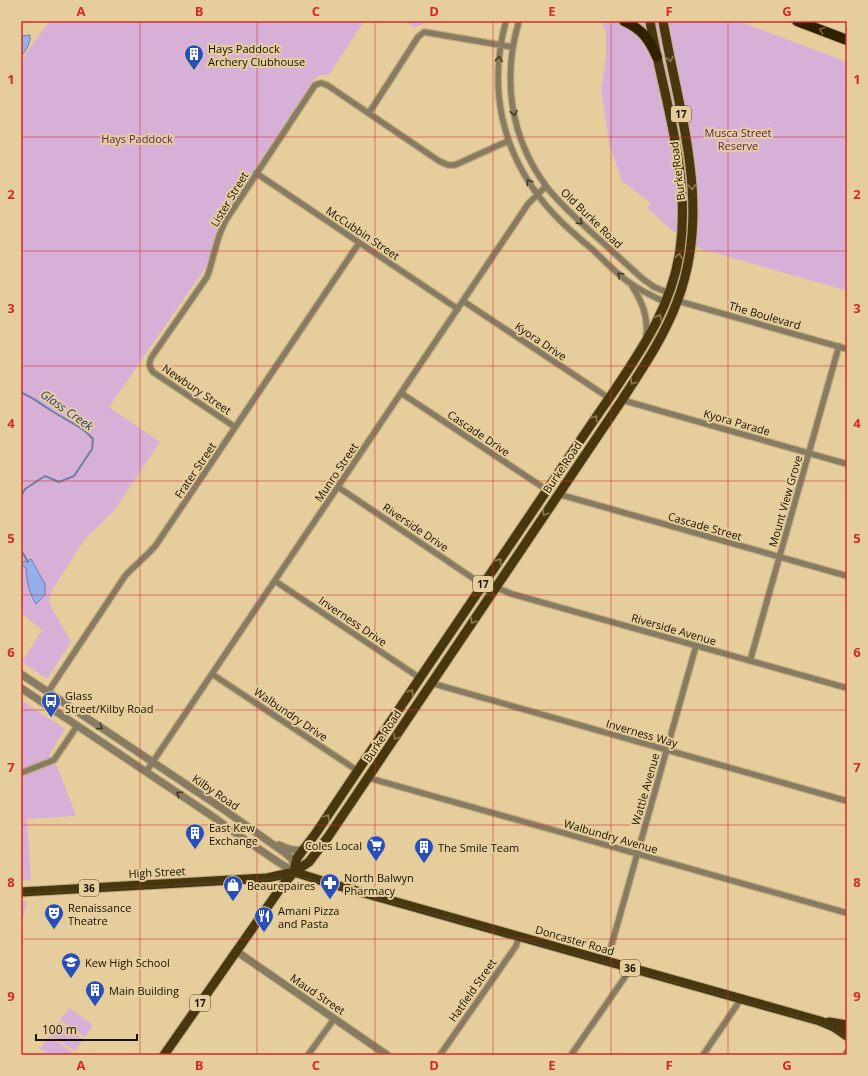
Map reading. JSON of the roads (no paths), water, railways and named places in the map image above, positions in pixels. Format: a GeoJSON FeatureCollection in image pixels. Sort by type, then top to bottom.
{"type":"FeatureCollection","features":[{"type":"Feature","properties":{"kind":"highway"},"geometry":{"type":"LineString","coordinates":[[624,21],[638,28],[646,36],[657,57]]}},
{"type":"Feature","properties":{"kind":"highway"},"geometry":{"type":"LineString","coordinates":[[797,21],[847,40]]}},
{"type":"Feature","properties":{"kind":"main road","name":"Burke Road"},"geometry":{"type":"LineString","coordinates":[[294,872],[296,860],[316,834],[609,398],[646,342],[662,310],[672,284],[679,258],[683,207],[677,152],[650,21]]}},
{"type":"Feature","properties":{"kind":"main road","name":"Burke Road"},"geometry":{"type":"LineString","coordinates":[[164,1055],[277,892],[294,872],[307,864],[313,858],[369,778],[458,642],[622,400],[660,338],[671,317],[678,301],[688,263],[691,248],[694,207],[688,150],[663,21]]}},
{"type":"Feature","properties":{"kind":"main road"},"geometry":{"type":"LineString","coordinates":[[667,297],[678,301]]}},
{"type":"Feature","properties":{"kind":"main road"},"geometry":{"type":"LineString","coordinates":[[580,441],[590,447]]}},
{"type":"Feature","properties":{"kind":"main road"},"geometry":{"type":"LineString","coordinates":[[448,636],[458,642]]}},
{"type":"Feature","properties":{"kind":"main road","name":"High Street"},"geometry":{"type":"LineString","coordinates":[[21,892],[264,878],[294,872]]}},
{"type":"Feature","properties":{"kind":"main road","name":"Doncaster Road"},"geometry":{"type":"LineString","coordinates":[[294,872],[816,1020],[834,1027],[847,1036]]}},
{"type":"Feature","properties":{"kind":"main road"},"geometry":{"type":"LineString","coordinates":[[816,1020],[847,1025]]}},
{"type":"Feature","properties":{"kind":"street","name":"Old Burke Road"},"geometry":{"type":"LineString","coordinates":[[506,21],[500,45],[498,68],[499,101],[508,141],[518,164],[537,194],[566,226],[631,284],[652,296],[667,297]]}},
{"type":"Feature","properties":{"kind":"street","name":"Old Burke Road"},"geometry":{"type":"LineString","coordinates":[[519,21],[510,60],[510,92],[521,140],[536,171],[546,186],[565,208],[643,279],[667,297]]}},
{"type":"Feature","properties":{"kind":"street"},"geometry":{"type":"LineString","coordinates":[[508,141],[455,165],[448,165],[444,164],[369,113],[418,37],[424,32],[512,47]]}},
{"type":"Feature","properties":{"kind":"street","name":"Lister Street"},"geometry":{"type":"LineString","coordinates":[[149,366],[151,358],[206,277],[211,266],[222,226],[312,88],[317,83],[326,85],[369,113]]}},
{"type":"Feature","properties":{"kind":"street","name":"McCubbin Street"},"geometry":{"type":"LineString","coordinates":[[256,173],[458,309]]}},
{"type":"Feature","properties":{"kind":"street","name":"Munro Street"},"geometry":{"type":"LineString","coordinates":[[146,772],[528,204],[546,186]]}},
{"type":"Feature","properties":{"kind":"street","name":"Frater Street"},"geometry":{"type":"LineString","coordinates":[[46,705],[48,692],[125,576],[156,545],[359,242]]}},
{"type":"Feature","properties":{"kind":"street","name":"Old Burke Road"},"geometry":{"type":"LineString","coordinates":[[631,284],[639,296],[645,311],[647,331],[646,342]]}},
{"type":"Feature","properties":{"kind":"street","name":"Kyora Drive"},"geometry":{"type":"LineString","coordinates":[[463,301],[609,398]]}},
{"type":"Feature","properties":{"kind":"street","name":"The Boulevard"},"geometry":{"type":"LineString","coordinates":[[678,301],[847,348]]}},
{"type":"Feature","properties":{"kind":"street","name":"Mount View Grove"},"geometry":{"type":"LineString","coordinates":[[750,661],[839,346]]}},
{"type":"Feature","properties":{"kind":"street","name":"Newbury Street"},"geometry":{"type":"LineString","coordinates":[[149,366],[153,372],[235,427]]}},
{"type":"Feature","properties":{"kind":"street","name":"Cascade Drive"},"geometry":{"type":"LineString","coordinates":[[401,393],[547,490]]}},
{"type":"Feature","properties":{"kind":"street","name":"Kyora Parade"},"geometry":{"type":"LineString","coordinates":[[622,400],[847,464]]}},
{"type":"Feature","properties":{"kind":"street","name":"Riverside Drive"},"geometry":{"type":"LineString","coordinates":[[338,487],[483,584]]}},
{"type":"Feature","properties":{"kind":"street","name":"Cascade Street"},"geometry":{"type":"LineString","coordinates":[[558,494],[847,576]]}},
{"type":"Feature","properties":{"kind":"street","name":"Inverness Drive"},"geometry":{"type":"LineString","coordinates":[[275,581],[420,678]]}},
{"type":"Feature","properties":{"kind":"street","name":"Riverside Avenue"},"geometry":{"type":"LineString","coordinates":[[495,587],[512,594],[847,688]]}},
{"type":"Feature","properties":{"kind":"street","name":"Wattle Avenue"},"geometry":{"type":"LineString","coordinates":[[607,961],[696,646]]}},
{"type":"Feature","properties":{"kind":"street","name":"Kilby Road"},"geometry":{"type":"LineString","coordinates":[[21,674],[153,762],[291,858],[294,864],[294,872]]}},
{"type":"Feature","properties":{"kind":"street","name":"Walbundry Drive"},"geometry":{"type":"LineString","coordinates":[[212,674],[358,771]]}},
{"type":"Feature","properties":{"kind":"street","name":"Inverness Way"},"geometry":{"type":"LineString","coordinates":[[431,683],[847,801]]}},
{"type":"Feature","properties":{"kind":"street","name":"Kilby Road"},"geometry":{"type":"LineString","coordinates":[[21,688],[294,872]]}},
{"type":"Feature","properties":{"kind":"street"},"geometry":{"type":"LineString","coordinates":[[21,773],[54,760],[77,726]]}},
{"type":"Feature","properties":{"kind":"street","name":"Walbundry Avenue"},"geometry":{"type":"LineString","coordinates":[[369,778],[847,914]]}},
{"type":"Feature","properties":{"kind":"street"},"geometry":{"type":"LineString","coordinates":[[258,848],[266,840],[291,850],[305,849]]}},
{"type":"Feature","properties":{"kind":"street","name":"Hatfield Street"},"geometry":{"type":"LineString","coordinates":[[440,1055],[516,946],[519,936]]}},
{"type":"Feature","properties":{"kind":"street","name":"Maud Street"},"geometry":{"type":"LineString","coordinates":[[236,951],[387,1055]]}},
{"type":"Feature","properties":{"kind":"street"},"geometry":{"type":"LineString","coordinates":[[571,1055],[630,968]]}},
{"type":"Feature","properties":{"kind":"street"},"geometry":{"type":"LineString","coordinates":[[703,1055],[741,999]]}},
{"type":"Feature","properties":{"kind":"street"},"geometry":{"type":"LineString","coordinates":[[308,1055],[334,1018]]}},
{"type":"Feature","properties":{"kind":"water"},"geometry":{"type":"Polygon","coordinates":[[[30,35],[28,47],[21,56],[21,36],[30,35]]]}},
{"type":"Feature","properties":{"kind":"water"},"geometry":{"type":"Polygon","coordinates":[[[31,559],[45,584],[45,595],[36,604],[28,586],[26,568],[21,564],[31,559]]]}},
{"type":"Feature","properties":{"kind":"waterway","name":"Glass Creek"},"geometry":{"type":"LineString","coordinates":[[21,393],[79,427],[93,439],[92,449],[74,476],[59,482],[45,476],[25,489],[21,496]]}},
{"type":"Feature","properties":{"kind":"waterway","name":"Glass Creek"},"geometry":{"type":"LineString","coordinates":[[21,550],[28,562]]}},
{"type":"Feature","properties":{"kind":"tram line"},"geometry":{"type":"LineString","coordinates":[[21,894],[263,880],[290,876],[301,877],[816,1022],[832,1028],[847,1038]]}},
{"type":"Feature","properties":{"kind":"place","name":"Hays Paddock Archery Clubhouse"},"geometry":{"type":"Point","coordinates":[194,71]}},
{"type":"Feature","properties":{"kind":"place","name":"Glass Street/Kilby Road"},"geometry":{"type":"Point","coordinates":[51,718]}},
{"type":"Feature","properties":{"kind":"place","name":"East Kew Exchange"},"geometry":{"type":"Point","coordinates":[195,850]}},
{"type":"Feature","properties":{"kind":"place","name":"Coles Local"},"geometry":{"type":"Point","coordinates":[376,862]}},
{"type":"Feature","properties":{"kind":"place","name":"The Smile Team"},"geometry":{"type":"Point","coordinates":[424,864]}},
{"type":"Feature","properties":{"kind":"place","name":"North Balwyn Pharmacy"},"geometry":{"type":"Point","coordinates":[330,900]}},
{"type":"Feature","properties":{"kind":"place","name":"Beaurepaires"},"geometry":{"type":"Point","coordinates":[233,902]}},
{"type":"Feature","properties":{"kind":"place","name":"Renaissance Theatre"},"geometry":{"type":"Point","coordinates":[54,930]}},
{"type":"Feature","properties":{"kind":"place","name":"Amani Pizza and Pasta"},"geometry":{"type":"Point","coordinates":[264,933]}},
{"type":"Feature","properties":{"kind":"place","name":"Kew High School"},"geometry":{"type":"Point","coordinates":[71,979]}},
{"type":"Feature","properties":{"kind":"place","name":"Main Building"},"geometry":{"type":"Point","coordinates":[95,1007]}},
{"type":"Feature","properties":{"kind":"park label","name":"Hays Paddock"},"geometry":{"type":"Point","coordinates":[137,138]}},
{"type":"Feature","properties":{"kind":"park label","name":"Musca Street Reserve"},"geometry":{"type":"Point","coordinates":[738,138]}}]}
